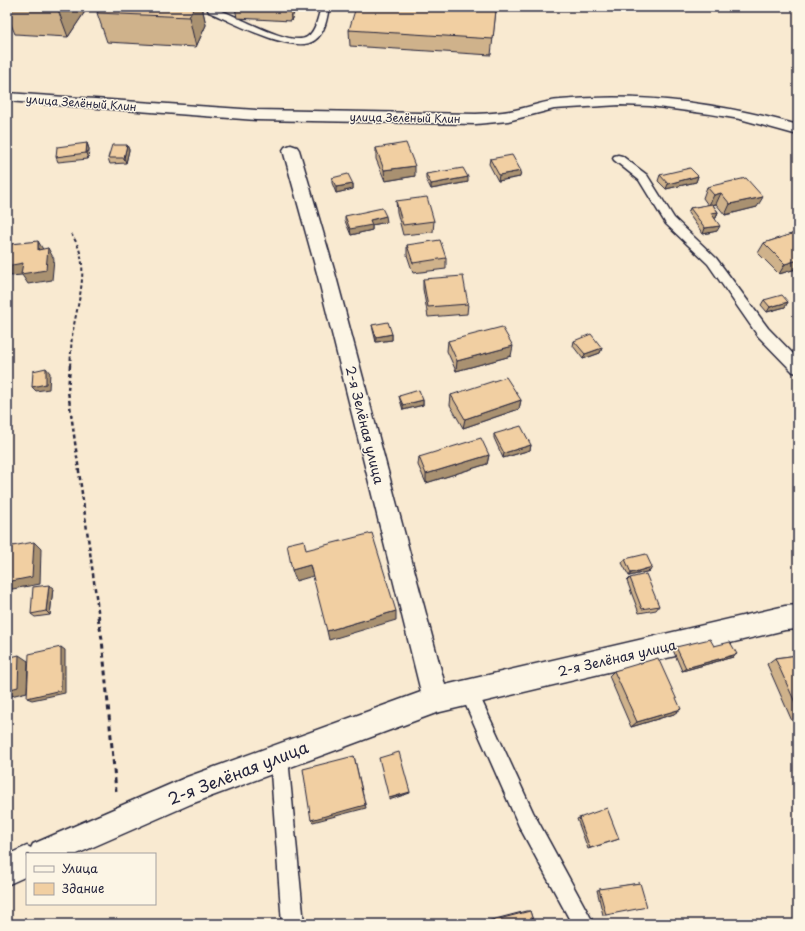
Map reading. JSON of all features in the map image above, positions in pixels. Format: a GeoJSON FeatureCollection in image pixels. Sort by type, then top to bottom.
{"type":"FeatureCollection","features":[{"type":"Feature","properties":{"kind":"street","name":"улица Зелёный Клин"},"geometry":{"type":"LineString","coordinates":[[7,97],[256,116],[476,119],[512,116],[559,104],[611,100],[634,101],[727,112],[758,118],[798,130]]}},
{"type":"Feature","properties":{"kind":"street","name":"2-я Зелёная улица"},"geometry":{"type":"LineString","coordinates":[[291,150],[326,273],[436,700]]}},
{"type":"Feature","properties":{"kind":"street","name":"2-я Зелёная улица"},"geometry":{"type":"LineString","coordinates":[[45,853],[187,791],[436,700],[785,618],[798,617]]}},
{"type":"Feature","properties":{"kind":"street"},"geometry":{"type":"LineString","coordinates":[[7,870],[26,861]]}},
{"type":"Feature","properties":{"kind":"lane"},"geometry":{"type":"LineString","coordinates":[[210,9],[271,35],[298,43],[308,41],[317,33],[325,7]]}},
{"type":"Feature","properties":{"kind":"lane"},"geometry":{"type":"LineString","coordinates":[[618,158],[643,178],[670,221],[712,261],[763,332],[798,368]]}},
{"type":"Feature","properties":{"kind":"lane"},"geometry":{"type":"LineString","coordinates":[[469,692],[526,819],[583,924]]}},
{"type":"Feature","properties":{"kind":"lane"},"geometry":{"type":"LineString","coordinates":[[279,758],[293,924]]}},
{"type":"Feature","properties":{"kind":"path"},"geometry":{"type":"LineString","coordinates":[[71,234],[77,242],[83,266],[77,313],[70,346],[68,391],[93,586],[102,639],[111,719],[118,821]]}},
{"type":"Feature","properties":{"kind":"building"},"geometry":{"type":"Polygon","coordinates":[[[101,7],[194,7],[189,17],[97,13],[101,7]]]}},
{"type":"Feature","properties":{"kind":"building"},"geometry":{"type":"Polygon","coordinates":[[[356,7],[447,7],[496,10],[493,39],[349,30],[356,7]]]}},
{"type":"Feature","properties":{"kind":"building"},"geometry":{"type":"Polygon","coordinates":[[[87,143],[86,153],[56,157],[57,147],[87,143]]]}},
{"type":"Feature","properties":{"kind":"building"},"geometry":{"type":"Polygon","coordinates":[[[406,143],[415,166],[384,170],[376,148],[406,143]]]}},
{"type":"Feature","properties":{"kind":"building"},"geometry":{"type":"Polygon","coordinates":[[[112,145],[127,145],[124,158],[108,158],[112,145]]]}},
{"type":"Feature","properties":{"kind":"building"},"geometry":{"type":"Polygon","coordinates":[[[512,155],[521,171],[499,175],[490,159],[512,155]]]}},
{"type":"Feature","properties":{"kind":"building"},"geometry":{"type":"Polygon","coordinates":[[[463,168],[468,177],[431,184],[426,174],[463,168]]]}},
{"type":"Feature","properties":{"kind":"building"},"geometry":{"type":"Polygon","coordinates":[[[690,168],[698,176],[668,184],[660,175],[690,168]]]}},
{"type":"Feature","properties":{"kind":"building"},"geometry":{"type":"Polygon","coordinates":[[[348,174],[353,184],[336,187],[332,178],[348,174]]]}},
{"type":"Feature","properties":{"kind":"building"},"geometry":{"type":"Polygon","coordinates":[[[746,178],[763,197],[730,204],[721,193],[714,195],[707,187],[746,178]]]}},
{"type":"Feature","properties":{"kind":"building"},"geometry":{"type":"Polygon","coordinates":[[[427,197],[434,221],[403,225],[396,201],[427,197]]]}},
{"type":"Feature","properties":{"kind":"building"},"geometry":{"type":"Polygon","coordinates":[[[712,204],[718,212],[711,213],[720,226],[705,228],[690,208],[712,204]]]}},
{"type":"Feature","properties":{"kind":"building"},"geometry":{"type":"Polygon","coordinates":[[[382,208],[386,216],[370,220],[372,225],[350,229],[345,216],[382,208]]]}},
{"type":"Feature","properties":{"kind":"building"},"geometry":{"type":"Polygon","coordinates":[[[798,232],[798,260],[785,264],[764,243],[798,232]]]}},
{"type":"Feature","properties":{"kind":"building"},"geometry":{"type":"Polygon","coordinates":[[[440,240],[446,258],[413,263],[407,245],[440,240]]]}},
{"type":"Feature","properties":{"kind":"building"},"geometry":{"type":"Polygon","coordinates":[[[38,241],[38,250],[48,248],[46,270],[21,274],[23,263],[7,266],[7,255],[10,254],[11,244],[38,241]]]}},
{"type":"Feature","properties":{"kind":"building"},"geometry":{"type":"Polygon","coordinates":[[[463,276],[468,304],[428,307],[423,279],[463,276]]]}},
{"type":"Feature","properties":{"kind":"building"},"geometry":{"type":"Polygon","coordinates":[[[782,295],[788,302],[770,307],[764,300],[782,295]]]}},
{"type":"Feature","properties":{"kind":"building"},"geometry":{"type":"Polygon","coordinates":[[[388,322],[392,334],[376,337],[372,325],[388,322]]]}},
{"type":"Feature","properties":{"kind":"building"},"geometry":{"type":"Polygon","coordinates":[[[502,327],[513,346],[457,361],[448,341],[502,327]]]}},
{"type":"Feature","properties":{"kind":"building"},"geometry":{"type":"Polygon","coordinates":[[[591,334],[602,348],[585,354],[574,341],[591,334]]]}},
{"type":"Feature","properties":{"kind":"building"},"geometry":{"type":"Polygon","coordinates":[[[46,368],[46,384],[32,387],[33,371],[46,368]]]}},
{"type":"Feature","properties":{"kind":"building"},"geometry":{"type":"Polygon","coordinates":[[[506,377],[521,400],[465,419],[451,395],[506,377]]]}},
{"type":"Feature","properties":{"kind":"building"},"geometry":{"type":"Polygon","coordinates":[[[419,390],[423,400],[403,405],[399,396],[419,390]]]}},
{"type":"Feature","properties":{"kind":"building"},"geometry":{"type":"Polygon","coordinates":[[[521,426],[531,445],[504,453],[494,434],[521,426]]]}},
{"type":"Feature","properties":{"kind":"building"},"geometry":{"type":"Polygon","coordinates":[[[481,438],[489,455],[426,474],[419,457],[481,438]]]}},
{"type":"Feature","properties":{"kind":"building"},"geometry":{"type":"Polygon","coordinates":[[[372,533],[396,611],[327,631],[310,565],[292,570],[287,544],[304,540],[306,550],[372,533]]]}},
{"type":"Feature","properties":{"kind":"building"},"geometry":{"type":"Polygon","coordinates":[[[34,542],[32,577],[7,582],[7,547],[34,542]]]}},
{"type":"Feature","properties":{"kind":"building"},"geometry":{"type":"Polygon","coordinates":[[[646,554],[652,567],[631,573],[625,559],[646,554]]]}},
{"type":"Feature","properties":{"kind":"building"},"geometry":{"type":"Polygon","coordinates":[[[646,574],[659,606],[642,609],[630,578],[646,574]]]}},
{"type":"Feature","properties":{"kind":"building"},"geometry":{"type":"Polygon","coordinates":[[[49,585],[46,611],[31,614],[33,587],[49,585]]]}},
{"type":"Feature","properties":{"kind":"building"},"geometry":{"type":"Polygon","coordinates":[[[710,639],[714,646],[730,642],[737,654],[686,668],[676,647],[710,639]]]}},
{"type":"Feature","properties":{"kind":"building"},"geometry":{"type":"Polygon","coordinates":[[[61,647],[61,690],[27,698],[29,654],[61,647]]]}},
{"type":"Feature","properties":{"kind":"building"},"geometry":{"type":"Polygon","coordinates":[[[19,655],[18,687],[7,690],[7,658],[19,655]]]}},
{"type":"Feature","properties":{"kind":"building"},"geometry":{"type":"Polygon","coordinates":[[[798,655],[798,709],[775,658],[798,655]]]}},
{"type":"Feature","properties":{"kind":"building"},"geometry":{"type":"Polygon","coordinates":[[[658,658],[681,709],[637,722],[614,671],[658,658]]]}},
{"type":"Feature","properties":{"kind":"building"},"geometry":{"type":"Polygon","coordinates":[[[399,752],[410,792],[389,798],[379,758],[399,752]]]}},
{"type":"Feature","properties":{"kind":"building"},"geometry":{"type":"Polygon","coordinates":[[[354,756],[365,805],[311,820],[303,769],[354,756]]]}},
{"type":"Feature","properties":{"kind":"building"},"geometry":{"type":"Polygon","coordinates":[[[607,808],[619,839],[590,848],[579,818],[607,808]]]}},
{"type":"Feature","properties":{"kind":"building"},"geometry":{"type":"Polygon","coordinates":[[[640,883],[647,907],[606,915],[599,889],[640,883]]]}},
{"type":"Feature","properties":{"kind":"building"},"geometry":{"type":"Polygon","coordinates":[[[530,911],[534,924],[480,924],[530,911]]]}}]}
